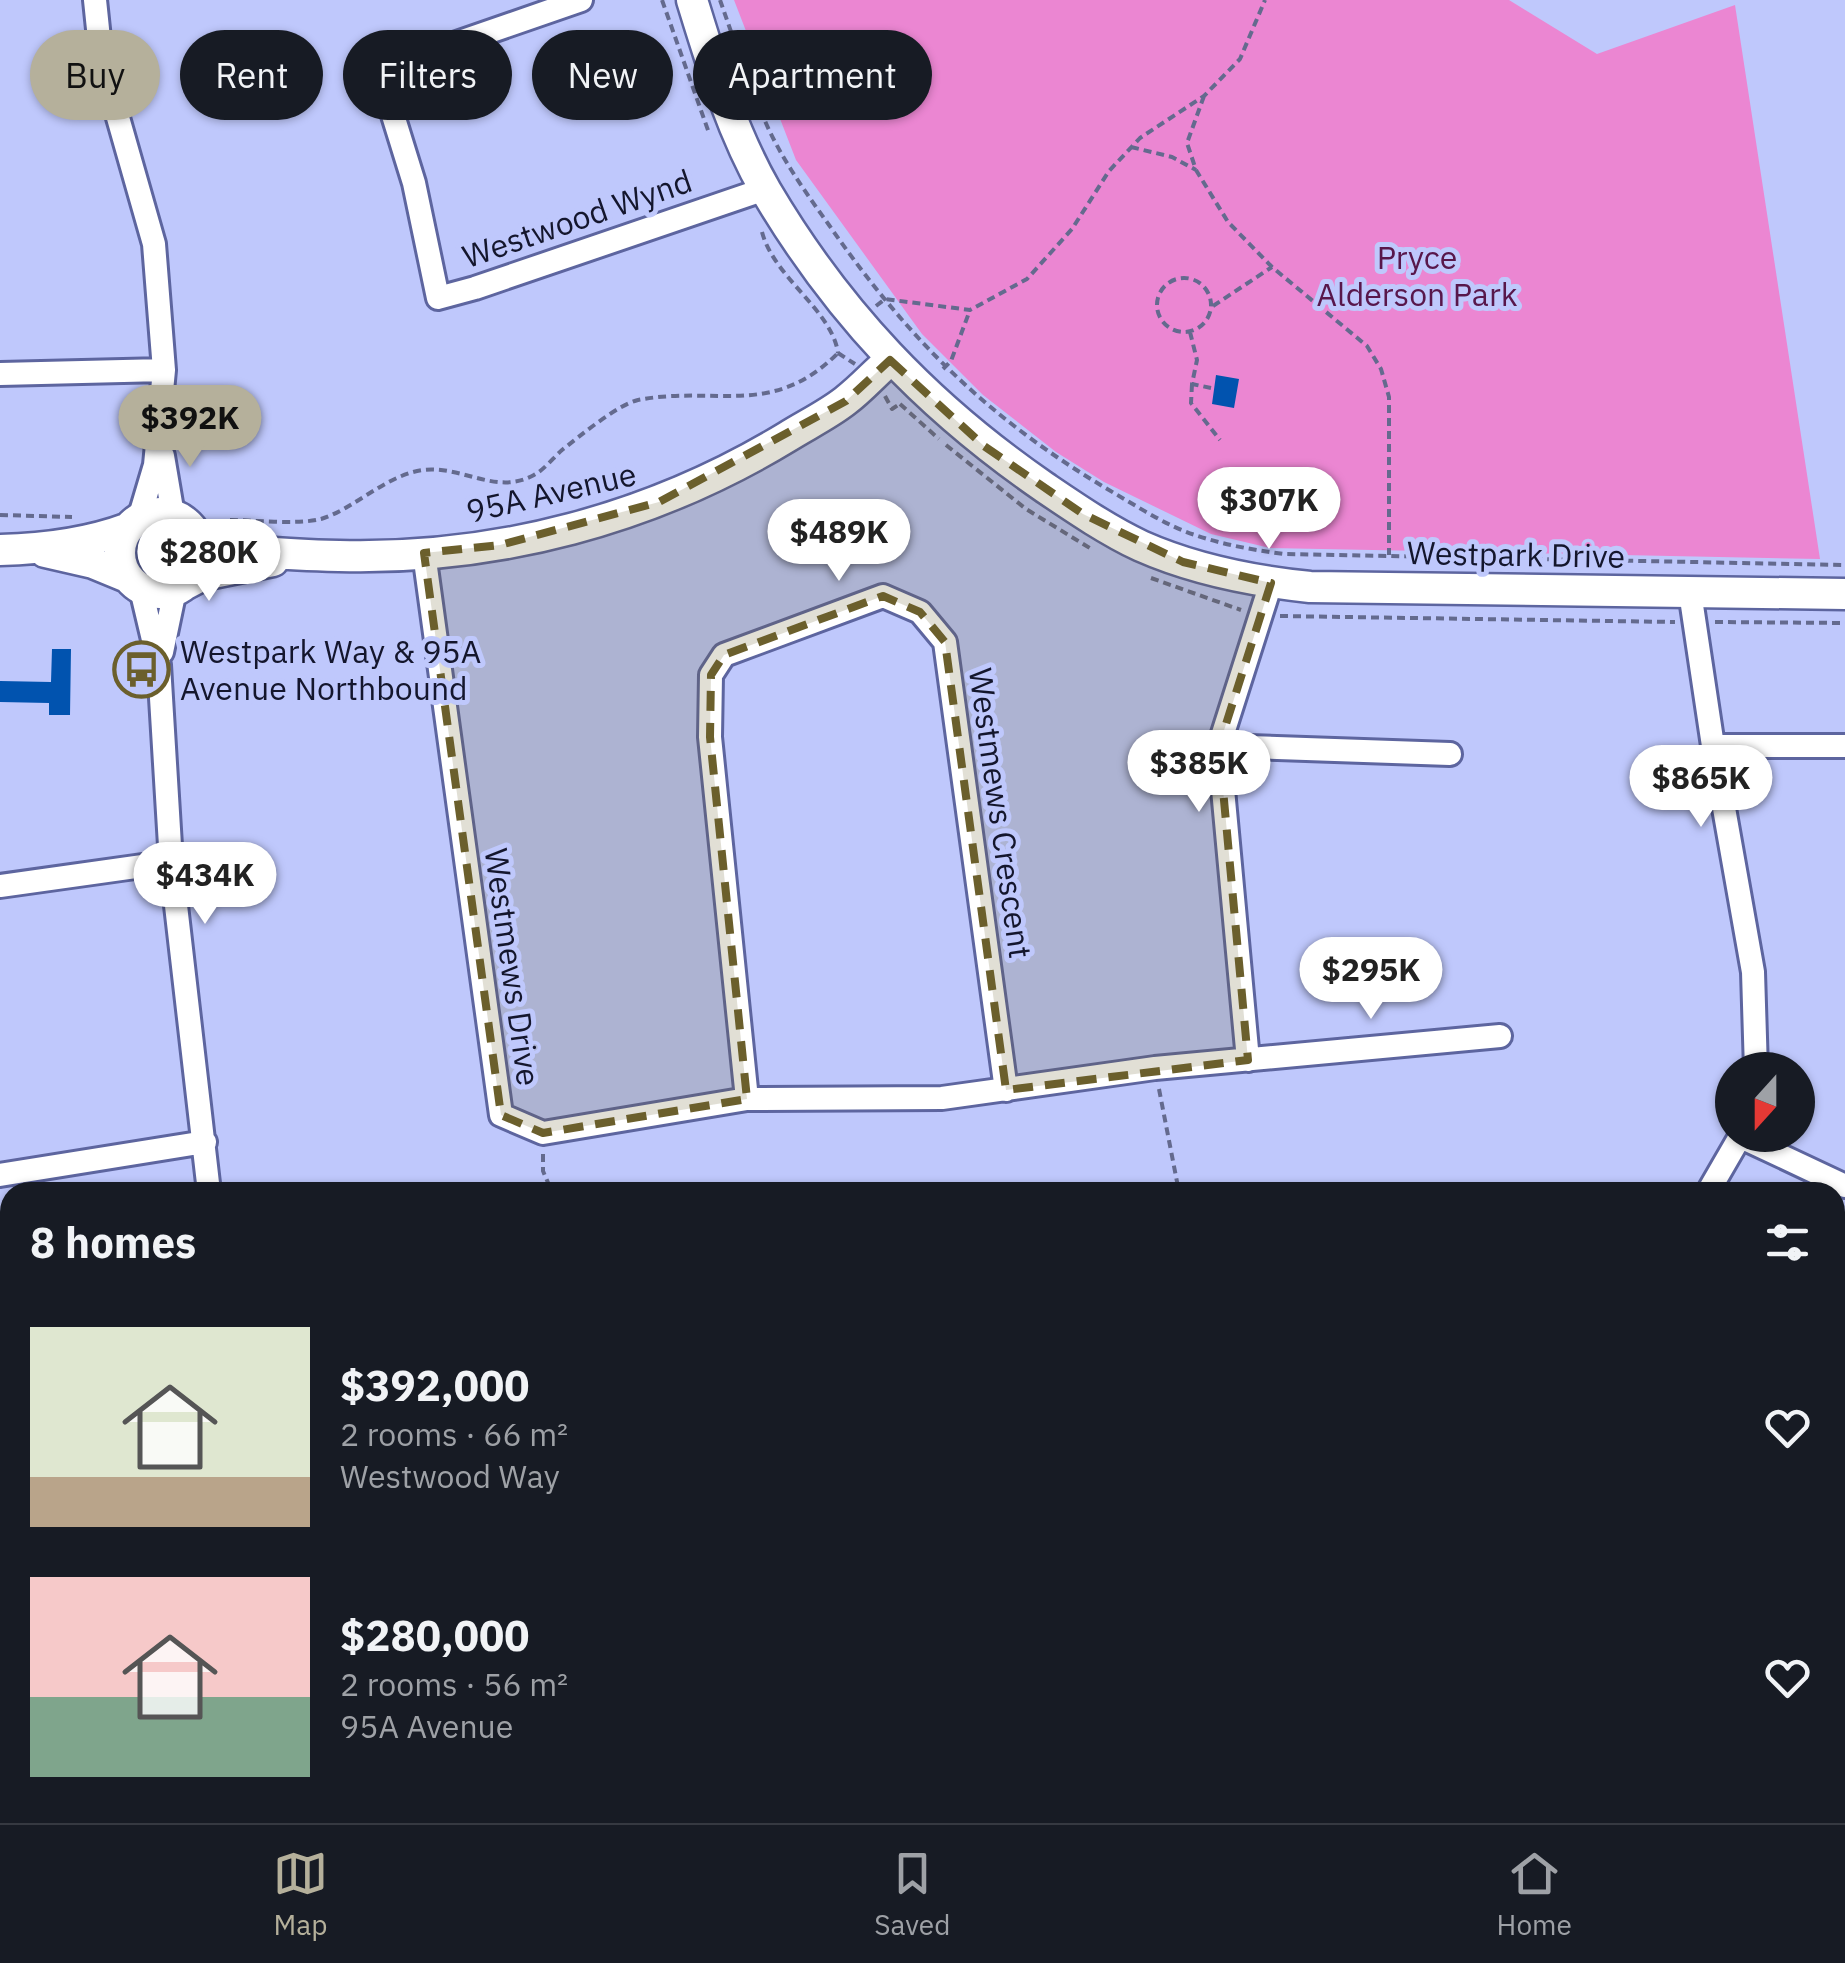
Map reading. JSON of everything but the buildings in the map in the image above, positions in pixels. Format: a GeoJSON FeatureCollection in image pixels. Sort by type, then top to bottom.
{"type":"FeatureCollection","features":[{"type":"Feature","properties":{"kind":"street"},"geometry":{"type":"LineString","coordinates":[[94,0],[102,58],[154,244],[164,370],[160,432],[155,465],[134,523],[120,544],[120,558],[134,583],[160,665]]}},
{"type":"Feature","properties":{"kind":"street","name":"Westwood Wynd"},"geometry":{"type":"LineString","coordinates":[[581,0],[379,70],[414,183],[438,298],[765,189]]}},
{"type":"Feature","properties":{"kind":"street","name":"Westpark Drive"},"geometry":{"type":"LineString","coordinates":[[692,0],[731,117],[765,189],[826,282],[890,360],[910,397],[1083,514],[1140,546],[1223,574],[1310,587],[1845,594]]}},
{"type":"Feature","properties":{"kind":"street","name":"95A Avenue"},"geometry":{"type":"LineString","coordinates":[[207,528],[217,544],[306,555],[388,557],[500,545],[594,524],[659,502],[753,457],[846,401],[890,360]]}},
{"type":"Feature","properties":{"kind":"street"},"geometry":{"type":"LineString","coordinates":[[0,374],[164,370]]}},
{"type":"Feature","properties":{"kind":"street"},"geometry":{"type":"LineString","coordinates":[[160,432],[173,515]]}},
{"type":"Feature","properties":{"kind":"street"},"geometry":{"type":"LineString","coordinates":[[0,550],[32,549],[108,536],[160,513],[173,515],[190,527],[207,528],[196,571],[179,588],[167,618],[160,665],[170,862],[209,1182]]}},
{"type":"Feature","properties":{"kind":"street"},"geometry":{"type":"LineString","coordinates":[[32,549],[93,563],[153,593],[179,588]]}},
{"type":"Feature","properties":{"kind":"street","name":"Westmews Drive"},"geometry":{"type":"LineString","coordinates":[[424,553],[500,1116],[542,1133]]}},
{"type":"Feature","properties":{"kind":"street","name":"95A Avenue"},"geometry":{"type":"LineString","coordinates":[[179,588],[217,571],[306,555]]}},
{"type":"Feature","properties":{"kind":"street"},"geometry":{"type":"LineString","coordinates":[[1248,1060],[1219,746],[1271,583]]}},
{"type":"Feature","properties":{"kind":"street"},"geometry":{"type":"LineString","coordinates":[[1690,592],[1753,972],[1755,1052]]}},
{"type":"Feature","properties":{"kind":"street","name":"Westmews Crescent"},"geometry":{"type":"LineString","coordinates":[[747,1099],[710,738],[711,674],[724,655],[883,596],[920,612],[945,642],[1006,1090]]}},
{"type":"Feature","properties":{"kind":"street"},"geometry":{"type":"LineString","coordinates":[[1219,746],[1450,754]]}},
{"type":"Feature","properties":{"kind":"street"},"geometry":{"type":"LineString","coordinates":[[1713,746],[1845,746]]}},
{"type":"Feature","properties":{"kind":"street"},"geometry":{"type":"LineString","coordinates":[[0,886],[170,862]]}},
{"type":"Feature","properties":{"kind":"street"},"geometry":{"type":"LineString","coordinates":[[542,1133],[747,1099],[942,1098],[1155,1068],[1500,1036]]}},
{"type":"Feature","properties":{"kind":"street"},"geometry":{"type":"LineString","coordinates":[[0,1174],[206,1142]]}},
{"type":"Feature","properties":{"kind":"street"},"geometry":{"type":"LineString","coordinates":[[1714,1182],[1732,1152]]}},
{"type":"Feature","properties":{"kind":"street"},"geometry":{"type":"LineString","coordinates":[[1774,1152],[1837,1182]]}},
{"type":"Feature","properties":{"kind":"path"},"geometry":{"type":"LineString","coordinates":[[720,0],[766,124],[807,194],[861,272],[944,368],[1002,419],[1062,463],[1151,514],[1192,534],[1237,547],[1284,554],[1845,565]]}},
{"type":"Feature","properties":{"kind":"path"},"geometry":{"type":"LineString","coordinates":[[857,320],[885,300],[970,310],[1027,279],[1072,229],[1109,171],[1131,147],[1204,96],[1240,59],[1265,0]]}},
{"type":"Feature","properties":{"kind":"path"},"geometry":{"type":"LineString","coordinates":[[1204,96],[1187,143],[1196,170],[1228,222],[1272,267],[1368,346],[1382,369],[1389,397],[1390,557]]}},
{"type":"Feature","properties":{"kind":"path"},"geometry":{"type":"LineString","coordinates":[[1131,147],[1172,157],[1196,170]]}},
{"type":"Feature","properties":{"kind":"path"},"geometry":{"type":"LineString","coordinates":[[1211,306],[1272,267]]}},
{"type":"Feature","properties":{"kind":"path"},"geometry":{"type":"LineString","coordinates":[[1175,280],[1192,280],[1206,290],[1211,306],[1205,323],[1190,332],[1172,330],[1160,317],[1161,291],[1175,280]]}},
{"type":"Feature","properties":{"kind":"path"},"geometry":{"type":"LineString","coordinates":[[910,397],[951,361],[970,310]]}},
{"type":"Feature","properties":{"kind":"path"},"geometry":{"type":"LineString","coordinates":[[1190,332],[1197,360],[1191,402],[1220,440]]}},
{"type":"Feature","properties":{"kind":"path"},"geometry":{"type":"LineString","coordinates":[[207,528],[324,518],[396,479],[422,470],[461,473],[494,483],[523,479],[536,474],[560,451],[636,401],[771,394],[821,370],[838,353]]}},
{"type":"Feature","properties":{"kind":"path"},"geometry":{"type":"LineString","coordinates":[[1192,384],[1211,388]]}},
{"type":"Feature","properties":{"kind":"path"},"geometry":{"type":"LineString","coordinates":[[0,515],[78,518]]}},
{"type":"Feature","properties":{"kind":"path"},"geometry":{"type":"LineString","coordinates":[[1155,1068],[1176,1182]]}},
{"type":"Feature","properties":{"kind":"path"},"geometry":{"type":"LineString","coordinates":[[542,1133],[543,1170],[548,1182]]}},
{"type":"Feature","properties":{"kind":"highlighted area"},"geometry":{"type":"Polygon","coordinates":[[[890,360],[984,446],[1083,514],[1183,562],[1271,583],[1219,746],[1248,1060],[1006,1090],[945,642],[920,612],[883,596],[724,655],[711,675],[710,737],[747,1099],[543,1133],[501,1115],[424,553],[500,545],[659,502],[846,401],[890,360]]]}},
{"type":"Feature","properties":{"kind":"green space","name":"Pryce Alderson Park"},"geometry":{"type":"Polygon","coordinates":[[[734,0],[1509,0],[1597,54],[1735,5],[1820,559],[1270,548],[1211,534],[1104,482],[1056,452],[983,395],[922,334],[796,160],[780,120],[932,120],[932,30],[746,30],[734,0]]]}},
{"type":"Feature","properties":{"kind":"place","name":"Westpark Way & 95A Avenue Northbound"},"geometry":{"type":"Point","coordinates":[141,669]}}]}
